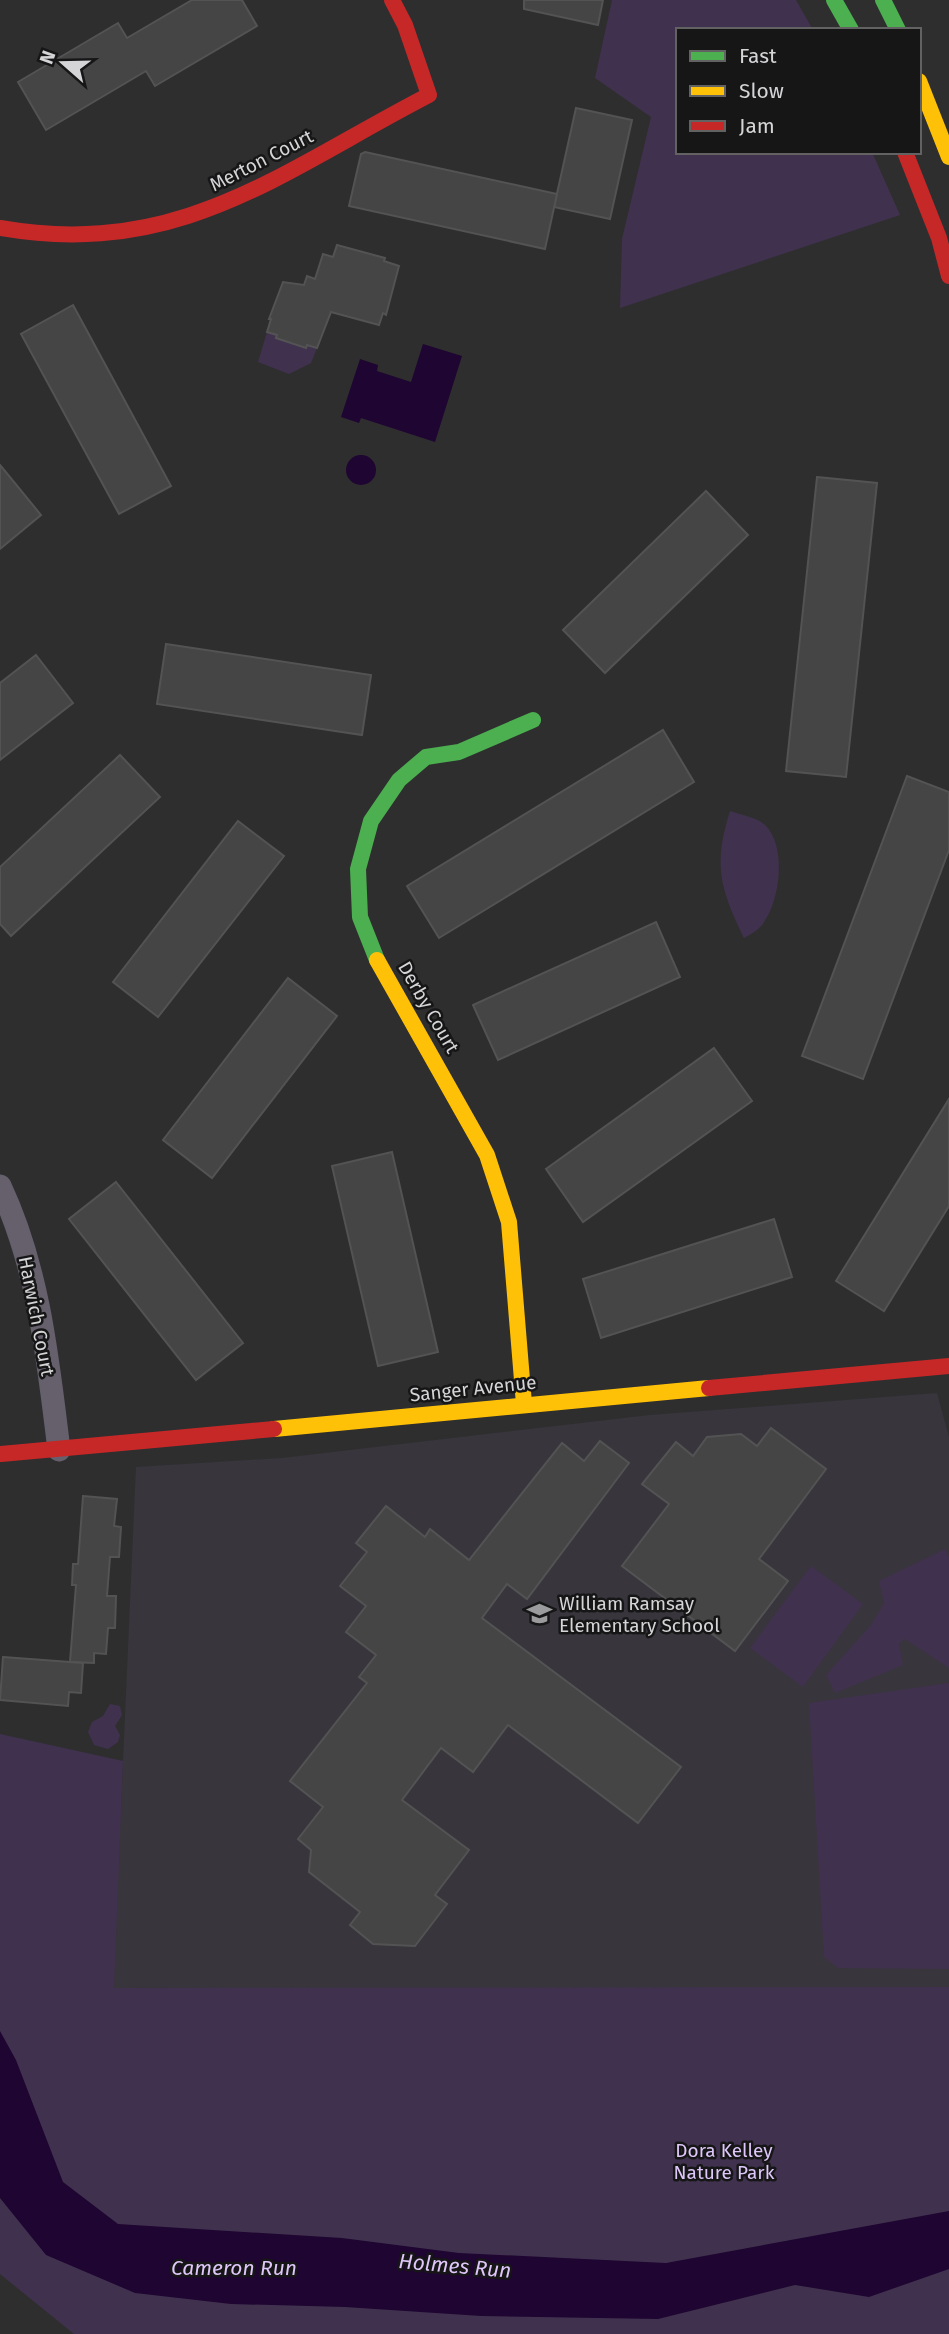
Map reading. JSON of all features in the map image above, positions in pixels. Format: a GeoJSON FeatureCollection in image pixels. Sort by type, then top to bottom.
{"type":"FeatureCollection","features":[{"type":"Feature","properties":{"kind":"street","name":"Merton Court"},"geometry":{"type":"LineString","coordinates":[[0,228],[34,234],[71,236],[117,232],[178,220],[224,205],[429,95],[405,25],[392,0]]}},
{"type":"Feature","properties":{"kind":"street"},"geometry":{"type":"LineString","coordinates":[[834,0],[850,28]]}},
{"type":"Feature","properties":{"kind":"street"},"geometry":{"type":"LineString","coordinates":[[883,0],[897,28]]}},
{"type":"Feature","properties":{"kind":"street"},"geometry":{"type":"LineString","coordinates":[[921,86],[949,157]]}},
{"type":"Feature","properties":{"kind":"street"},"geometry":{"type":"LineString","coordinates":[[906,154],[944,237],[949,276]]}},
{"type":"Feature","properties":{"kind":"street","name":"Derby Court"},"geometry":{"type":"LineString","coordinates":[[524,1404],[509,1222],[487,1156],[376,958],[360,918],[358,869],[371,821],[399,780],[426,757],[459,752],[533,720]]}},
{"type":"Feature","properties":{"kind":"street","name":"Harwich Court"},"geometry":{"type":"LineString","coordinates":[[0,1186],[26,1253],[37,1299],[59,1450]]}},
{"type":"Feature","properties":{"kind":"street","name":"Sanger Avenue"},"geometry":{"type":"LineString","coordinates":[[1,1454],[949,1366]]}},
{"type":"Feature","properties":{"kind":"shaded area","name":"William Ramsay Elementary School"},"geometry":{"type":"Polygon","coordinates":[[[937,1393],[949,1437],[949,1988],[552,1992],[113,1988],[136,1467],[282,1458],[650,1415],[937,1393]]]}},
{"type":"Feature","properties":{"kind":"green space"},"geometry":{"type":"Polygon","coordinates":[[[612,0],[796,0],[812,28],[676,28],[676,154],[873,154],[900,215],[620,308],[622,239],[651,117],[595,78],[612,0]]]}},
{"type":"Feature","properties":{"kind":"green space"},"geometry":{"type":"Polygon","coordinates":[[[267,332],[277,335],[276,338],[306,348],[307,345],[317,348],[311,363],[289,374],[258,362],[267,332]]]}},
{"type":"Feature","properties":{"kind":"green space"},"geometry":{"type":"Polygon","coordinates":[[[730,811],[754,818],[766,826],[773,836],[779,861],[777,889],[768,915],[760,927],[744,938],[729,905],[722,876],[722,847],[730,811]]]}},
{"type":"Feature","properties":{"kind":"green space"},"geometry":{"type":"Polygon","coordinates":[[[945,1549],[949,1557],[949,1668],[905,1639],[899,1643],[903,1665],[835,1693],[826,1675],[871,1625],[884,1603],[879,1581],[945,1549]]]}},
{"type":"Feature","properties":{"kind":"green space"},"geometry":{"type":"Polygon","coordinates":[[[811,1566],[863,1604],[803,1687],[750,1648],[811,1566]]]}},
{"type":"Feature","properties":{"kind":"green space"},"geometry":{"type":"Polygon","coordinates":[[[949,1683],[949,1969],[838,1968],[824,1957],[809,1703],[949,1683]]]}},
{"type":"Feature","properties":{"kind":"green space"},"geometry":{"type":"Polygon","coordinates":[[[110,1704],[120,1706],[122,1715],[115,1726],[120,1735],[118,1742],[108,1749],[94,1745],[88,1732],[92,1722],[103,1716],[110,1704]]]}},
{"type":"Feature","properties":{"kind":"green space","name":"Dora Kelley Nature Park"},"geometry":{"type":"Polygon","coordinates":[[[0,1734],[123,1761],[114,1988],[949,1987],[949,2334],[74,2334],[0,2274],[0,1734]]]}},
{"type":"Feature","properties":{"kind":"water"},"geometry":{"type":"Polygon","coordinates":[[[423,344],[462,356],[435,442],[361,418],[359,423],[341,417],[360,359],[378,365],[377,371],[411,382],[423,344]]]}},
{"type":"Feature","properties":{"kind":"water"},"geometry":{"type":"Polygon","coordinates":[[[361,455],[372,459],[376,470],[372,481],[361,485],[350,481],[346,470],[350,459],[361,455]]]}},
{"type":"Feature","properties":{"kind":"water","name":"Cameron Run"},"geometry":{"type":"Polygon","coordinates":[[[0,2031],[16,2060],[63,2182],[118,2224],[342,2238],[459,2253],[666,2263],[949,2211],[949,2269],[869,2297],[795,2285],[658,2319],[481,2316],[345,2307],[231,2304],[135,2293],[46,2255],[0,2198],[0,2031]]]}},
{"type":"Feature","properties":{"kind":"building"},"geometry":{"type":"Polygon","coordinates":[[[192,0],[242,0],[257,26],[155,86],[146,71],[46,130],[18,82],[118,23],[127,38],[192,0]]]}},
{"type":"Feature","properties":{"kind":"building"},"geometry":{"type":"Polygon","coordinates":[[[524,0],[603,0],[598,25],[524,9],[524,0]]]}},
{"type":"Feature","properties":{"kind":"building"},"geometry":{"type":"Polygon","coordinates":[[[576,108],[632,120],[610,219],[554,207],[576,108]]]}},
{"type":"Feature","properties":{"kind":"building"},"geometry":{"type":"Polygon","coordinates":[[[365,152],[557,194],[545,249],[349,206],[361,154],[365,152]]]}},
{"type":"Feature","properties":{"kind":"building"},"geometry":{"type":"Polygon","coordinates":[[[337,245],[385,258],[384,261],[399,266],[386,315],[383,313],[379,325],[331,312],[317,348],[307,345],[306,348],[276,338],[277,335],[267,332],[283,282],[304,285],[307,276],[315,279],[323,254],[333,257],[337,245]]]}},
{"type":"Feature","properties":{"kind":"building"},"geometry":{"type":"Polygon","coordinates":[[[73,305],[171,486],[119,514],[21,334],[73,305]]]}},
{"type":"Feature","properties":{"kind":"building"},"geometry":{"type":"Polygon","coordinates":[[[0,465],[41,515],[0,549],[0,465]]]}},
{"type":"Feature","properties":{"kind":"building"},"geometry":{"type":"Polygon","coordinates":[[[817,477],[877,483],[846,777],[786,771],[817,477]]]}},
{"type":"Feature","properties":{"kind":"building"},"geometry":{"type":"Polygon","coordinates":[[[706,491],[748,535],[605,673],[563,630],[706,491]]]}},
{"type":"Feature","properties":{"kind":"building"},"geometry":{"type":"Polygon","coordinates":[[[166,644],[371,675],[362,735],[157,704],[166,644]]]}},
{"type":"Feature","properties":{"kind":"building"},"geometry":{"type":"Polygon","coordinates":[[[36,655],[73,703],[0,760],[0,683],[36,655]]]}},
{"type":"Feature","properties":{"kind":"building"},"geometry":{"type":"Polygon","coordinates":[[[663,730],[694,782],[439,938],[407,886],[663,730]]]}},
{"type":"Feature","properties":{"kind":"building"},"geometry":{"type":"Polygon","coordinates":[[[120,755],[160,797],[11,936],[0,924],[0,867],[120,755]]]}},
{"type":"Feature","properties":{"kind":"building"},"geometry":{"type":"Polygon","coordinates":[[[907,776],[949,792],[949,850],[863,1079],[802,1056],[907,776]]]}},
{"type":"Feature","properties":{"kind":"building"},"geometry":{"type":"Polygon","coordinates":[[[238,821],[284,856],[158,1017],[113,982],[238,821]]]}},
{"type":"Feature","properties":{"kind":"building"},"geometry":{"type":"Polygon","coordinates":[[[656,922],[680,977],[498,1060],[473,1005],[656,922]]]}},
{"type":"Feature","properties":{"kind":"building"},"geometry":{"type":"Polygon","coordinates":[[[288,978],[337,1016],[212,1178],[163,1140],[288,978]]]}},
{"type":"Feature","properties":{"kind":"building"},"geometry":{"type":"Polygon","coordinates":[[[714,1048],[752,1101],[583,1222],[546,1169],[714,1048]]]}},
{"type":"Feature","properties":{"kind":"building"},"geometry":{"type":"Polygon","coordinates":[[[949,1099],[949,1206],[884,1311],[836,1281],[949,1099]]]}},
{"type":"Feature","properties":{"kind":"building"},"geometry":{"type":"Polygon","coordinates":[[[392,1152],[438,1352],[378,1366],[332,1166],[392,1152]]]}},
{"type":"Feature","properties":{"kind":"building"},"geometry":{"type":"Polygon","coordinates":[[[116,1182],[243,1343],[196,1380],[69,1219],[116,1182]]]}},
{"type":"Feature","properties":{"kind":"building"},"geometry":{"type":"Polygon","coordinates":[[[774,1219],[792,1277],[601,1338],[583,1279],[774,1219]]]}},
{"type":"Feature","properties":{"kind":"building"},"geometry":{"type":"Polygon","coordinates":[[[771,1428],[826,1469],[759,1559],[788,1581],[735,1651],[622,1566],[669,1504],[642,1484],[676,1442],[693,1456],[707,1437],[741,1434],[757,1446],[771,1428]]]}},
{"type":"Feature","properties":{"kind":"building"},"geometry":{"type":"Polygon","coordinates":[[[600,1441],[629,1463],[527,1599],[507,1584],[482,1618],[681,1767],[638,1823],[508,1725],[473,1772],[441,1748],[402,1800],[469,1850],[435,1895],[447,1904],[415,1946],[373,1944],[350,1925],[360,1912],[309,1872],[311,1850],[298,1839],[323,1807],[290,1781],[367,1683],[359,1677],[376,1655],[346,1632],[366,1606],[340,1586],[367,1552],[356,1543],[386,1506],[425,1537],[430,1529],[469,1560],[562,1443],[584,1461],[600,1441]]]}},
{"type":"Feature","properties":{"kind":"building"},"geometry":{"type":"Polygon","coordinates":[[[83,1496],[117,1499],[114,1526],[121,1527],[119,1557],[110,1557],[107,1596],[116,1596],[115,1628],[108,1628],[106,1654],[94,1653],[94,1663],[70,1662],[76,1585],[72,1585],[73,1564],[78,1564],[83,1496]]]}},
{"type":"Feature","properties":{"kind":"building"},"geometry":{"type":"Polygon","coordinates":[[[3,1657],[83,1663],[81,1693],[69,1692],[68,1706],[0,1700],[3,1657]]]}},
{"type":"Feature","properties":{"kind":"traffic: fast"},"geometry":{"type":"LineString","coordinates":[[834,0],[850,28]]}},
{"type":"Feature","properties":{"kind":"traffic: fast"},"geometry":{"type":"LineString","coordinates":[[883,0],[897,28]]}},
{"type":"Feature","properties":{"kind":"traffic: fast"},"geometry":{"type":"LineString","coordinates":[[377,960],[360,917],[358,869],[371,821],[399,780],[426,757],[459,752],[533,720]]}},
{"type":"Feature","properties":{"kind":"traffic: slow"},"geometry":{"type":"LineString","coordinates":[[921,86],[949,157]]}},
{"type":"Feature","properties":{"kind":"traffic: slow"},"geometry":{"type":"LineString","coordinates":[[377,960],[487,1155],[509,1222],[524,1404]]}},
{"type":"Feature","properties":{"kind":"traffic: slow"},"geometry":{"type":"LineString","coordinates":[[274,1429],[709,1388]]}},
{"type":"Feature","properties":{"kind":"traffic: jam"},"geometry":{"type":"LineString","coordinates":[[0,228],[64,234],[122,231],[175,220],[226,202],[275,179],[429,95],[405,25],[392,0]]}},
{"type":"Feature","properties":{"kind":"traffic: jam"},"geometry":{"type":"LineString","coordinates":[[906,154],[939,238],[949,276]]}},
{"type":"Feature","properties":{"kind":"traffic: jam"},"geometry":{"type":"LineString","coordinates":[[709,1388],[949,1366]]}},
{"type":"Feature","properties":{"kind":"traffic: jam"},"geometry":{"type":"LineString","coordinates":[[1,1454],[274,1429]]}},
{"type":"Feature","properties":{"kind":"place","name":"William Ramsay Elementary School"},"geometry":{"type":"Point","coordinates":[539,1614]}},
{"type":"Feature","properties":{"kind":"water label","name":"Holmes Run"},"geometry":{"type":"Point","coordinates":[455,2266]}}]}
